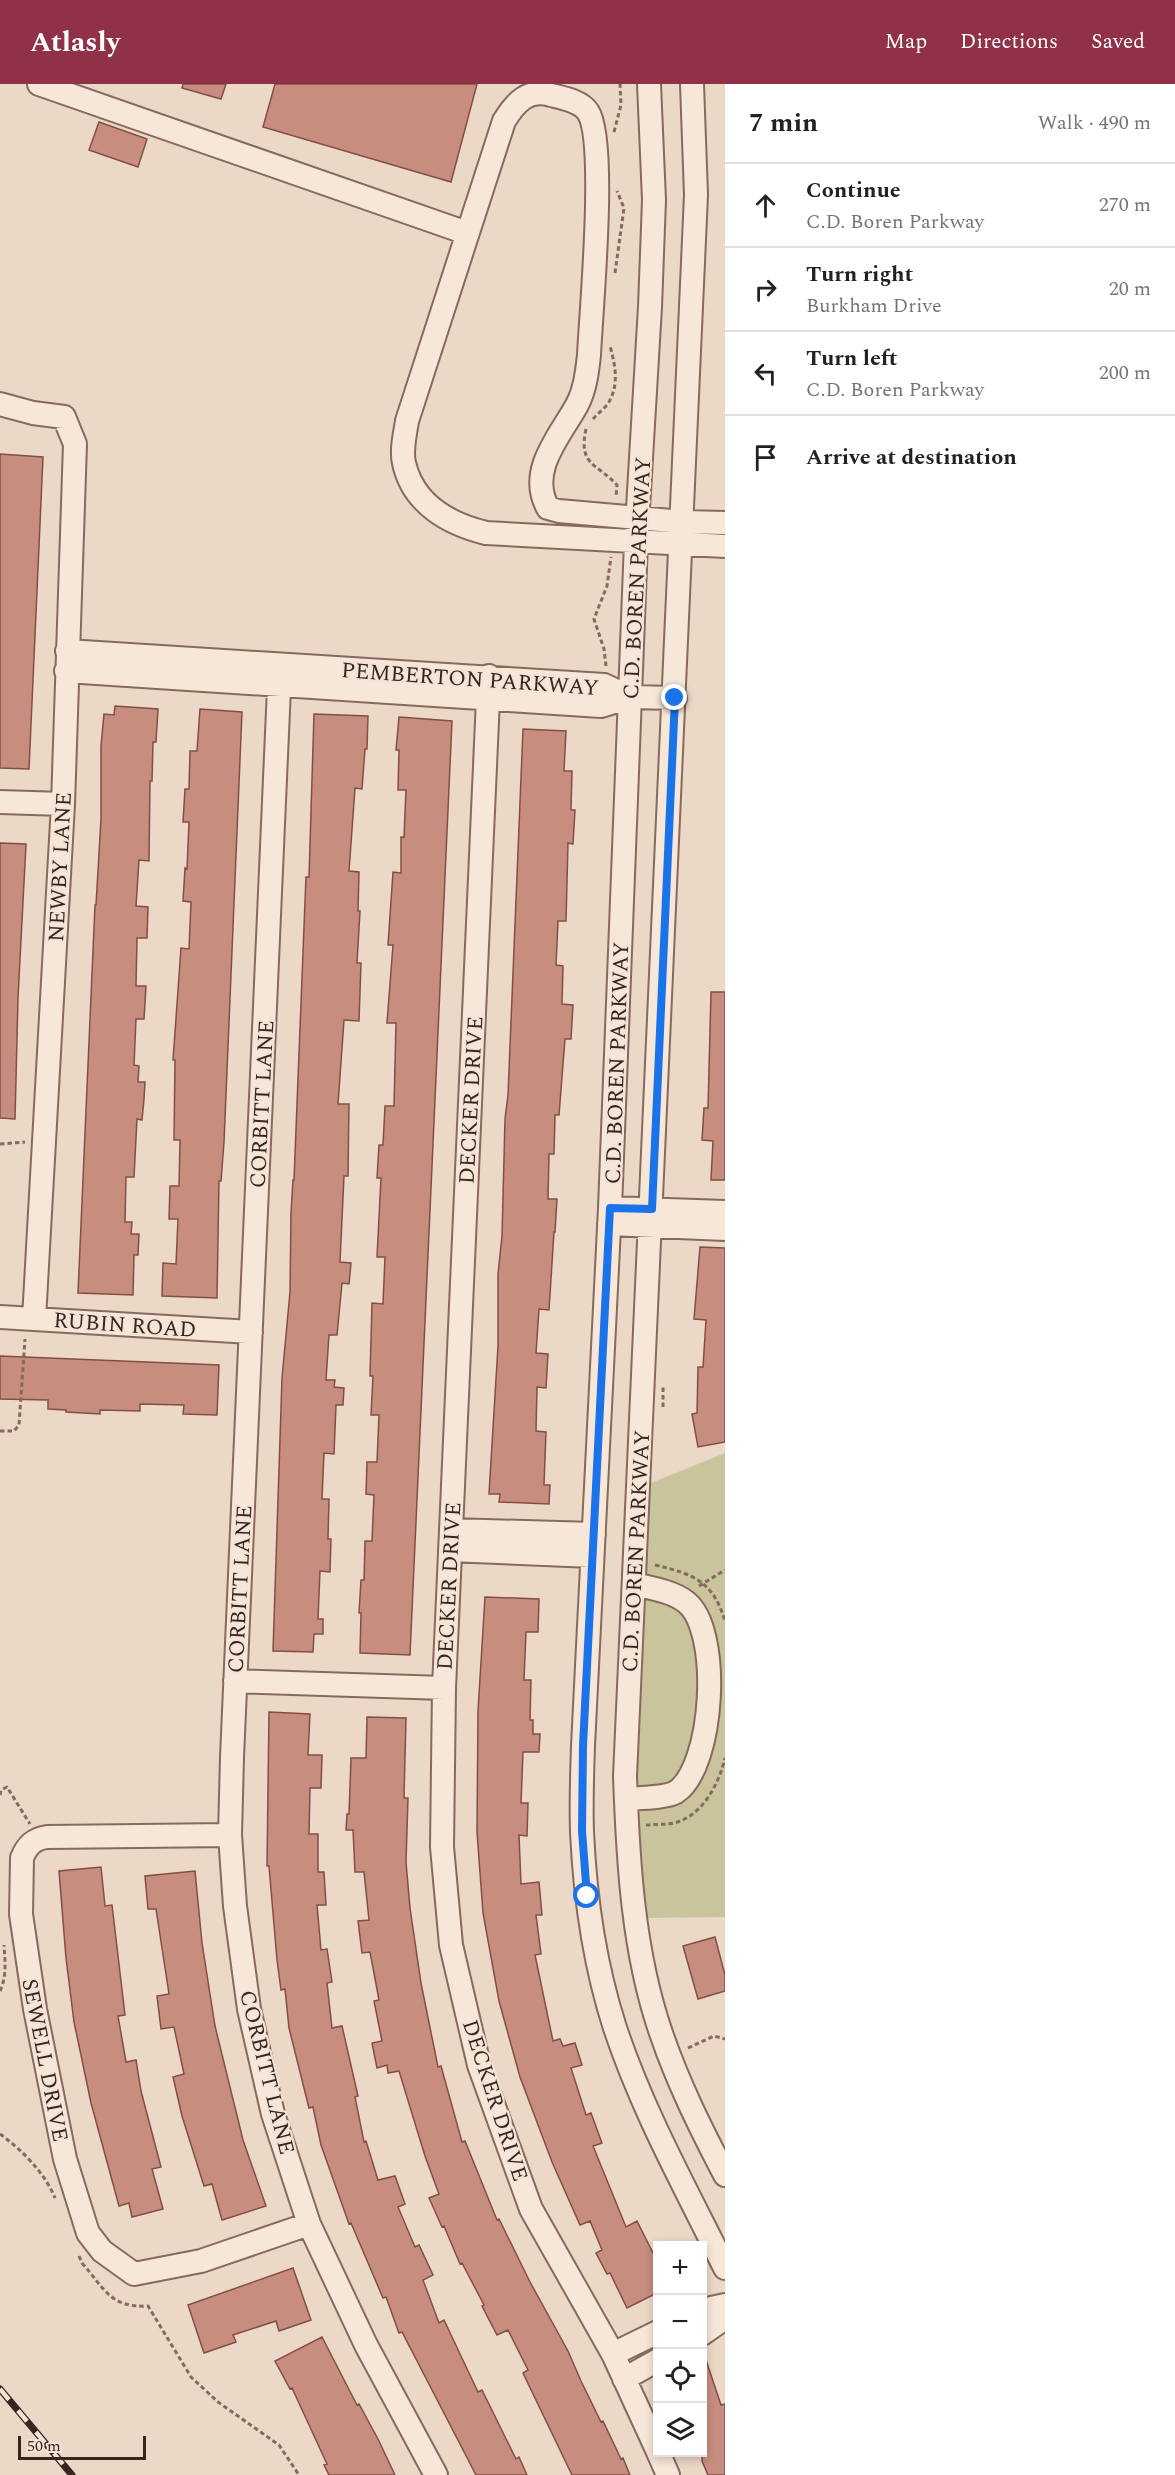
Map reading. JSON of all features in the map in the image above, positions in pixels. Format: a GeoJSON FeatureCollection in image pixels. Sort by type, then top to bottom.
{"type":"FeatureCollection","features":[{"type":"Feature","properties":{"kind":"street"},"geometry":{"type":"LineString","coordinates":[[39,84],[467,232]]}},
{"type":"Feature","properties":{"kind":"street","name":"C.D. BOREN PARKWAY"},"geometry":{"type":"LineString","coordinates":[[649,84],[654,200],[636,542],[609,1216],[583,1746],[582,1831],[587,1896],[598,1959],[615,2027],[639,2093],[725,2268]]}},
{"type":"Feature","properties":{"kind":"street","name":"C.D. BOREN PARKWAY"},"geometry":{"type":"LineString","coordinates":[[692,84],[696,195],[651,1218],[642,1586],[626,1799],[628,1862],[642,1957],[661,2032],[683,2050],[694,2116],[725,2175]]}},
{"type":"Feature","properties":{"kind":"street"},"geometry":{"type":"LineString","coordinates":[[725,523],[683,522],[560,511],[548,508],[543,498],[543,472],[556,437],[577,405],[585,383],[589,355],[597,188],[592,120],[587,110],[572,100],[542,92],[529,94],[515,103],[504,121],[407,421],[404,463],[414,488],[432,510],[461,527],[486,533],[725,546]]}},
{"type":"Feature","properties":{"kind":"street","name":"NEWBY LANE"},"geometry":{"type":"LineString","coordinates":[[0,404],[33,413],[64,417],[75,444],[63,804],[34,1319]]}},
{"type":"Feature","properties":{"kind":"street"},"geometry":{"type":"LineString","coordinates":[[536,536],[548,508]]}},
{"type":"Feature","properties":{"kind":"street","name":"PEMBERTON PARKWAY"},"geometry":{"type":"LineString","coordinates":[[67,661],[280,675],[488,698],[600,706],[630,697]]}},
{"type":"Feature","properties":{"kind":"street","name":"PEMBERTON PARKWAY"},"geometry":{"type":"LineString","coordinates":[[280,675],[489,676],[604,685],[630,697]]}},
{"type":"Feature","properties":{"kind":"street","name":"CORBITT LANE"},"geometry":{"type":"LineString","coordinates":[[280,675],[235,1681],[231,1835],[235,1906],[249,2009],[273,2114],[309,2224],[366,2344],[436,2475]]}},
{"type":"Feature","properties":{"kind":"street","name":"DECKER DRIVE"},"geometry":{"type":"LineString","coordinates":[[489,676],[444,1688],[442,1847],[451,1945],[479,2065],[531,2209],[613,2354],[653,2441]]}},
{"type":"Feature","properties":{"kind":"street"},"geometry":{"type":"LineString","coordinates":[[630,697],[675,698]]}},
{"type":"Feature","properties":{"kind":"street"},"geometry":{"type":"LineString","coordinates":[[0,802],[63,804]]}},
{"type":"Feature","properties":{"kind":"street"},"geometry":{"type":"LineString","coordinates":[[651,1218],[725,1212]]}},
{"type":"Feature","properties":{"kind":"street"},"geometry":{"type":"LineString","coordinates":[[609,1216],[651,1218],[725,1229]]}},
{"type":"Feature","properties":{"kind":"street","name":"RUBIN ROAD"},"geometry":{"type":"LineString","coordinates":[[0,1317],[251,1332]]}},
{"type":"Feature","properties":{"kind":"street"},"geometry":{"type":"LineString","coordinates":[[450,1540],[593,1545]]}},
{"type":"Feature","properties":{"kind":"street"},"geometry":{"type":"LineString","coordinates":[[626,1799],[675,1792],[690,1774],[702,1745],[709,1704],[708,1660],[694,1611],[686,1602],[642,1586]]}},
{"type":"Feature","properties":{"kind":"street"},"geometry":{"type":"LineString","coordinates":[[235,1681],[444,1688]]}},
{"type":"Feature","properties":{"kind":"street"},"geometry":{"type":"LineString","coordinates":[[38,1838],[231,1835]]}},
{"type":"Feature","properties":{"kind":"street","name":"SEWELL DRIVE"},"geometry":{"type":"LineString","coordinates":[[38,1838],[31,1843],[22,1858],[21,1914],[35,2009],[65,2158],[88,2233],[102,2251],[134,2274],[201,2261],[309,2224]]}},
{"type":"Feature","properties":{"kind":"street"},"geometry":{"type":"LineString","coordinates":[[707,2309],[725,2305]]}},
{"type":"Feature","properties":{"kind":"street"},"geometry":{"type":"LineString","coordinates":[[707,2331],[725,2318]]}},
{"type":"Feature","properties":{"kind":"street"},"geometry":{"type":"LineString","coordinates":[[613,2354],[653,2334]]}},
{"type":"Feature","properties":{"kind":"street"},"geometry":{"type":"LineString","coordinates":[[624,2379],[653,2362]]}},
{"type":"Feature","properties":{"kind":"street","name":"DECKER DRIVE"},"geometry":{"type":"LineString","coordinates":[[660,2457],[668,2475]]}},
{"type":"Feature","properties":{"kind":"path"},"geometry":{"type":"LineString","coordinates":[[613,136],[621,105],[620,84]]}},
{"type":"Feature","properties":{"kind":"path"},"geometry":{"type":"LineString","coordinates":[[612,281],[619,250],[624,208],[615,187]]}},
{"type":"Feature","properties":{"kind":"path"},"geometry":{"type":"LineString","coordinates":[[592,421],[610,401],[615,382],[615,367],[608,339]]}},
{"type":"Feature","properties":{"kind":"path"},"geometry":{"type":"LineString","coordinates":[[587,427],[583,444],[586,457],[590,464],[617,485],[614,516]]}},
{"type":"Feature","properties":{"kind":"path"},"geometry":{"type":"LineString","coordinates":[[604,685],[606,663],[604,649],[594,619],[607,586],[612,541]]}},
{"type":"Feature","properties":{"kind":"path"},"geometry":{"type":"LineString","coordinates":[[0,1144],[44,1141]]}},
{"type":"Feature","properties":{"kind":"path"},"geometry":{"type":"LineString","coordinates":[[662,1381],[664,1401],[662,1409]]}},
{"type":"Feature","properties":{"kind":"path"},"geometry":{"type":"LineString","coordinates":[[642,1586],[657,1556]]}},
{"type":"Feature","properties":{"kind":"path"},"geometry":{"type":"LineString","coordinates":[[679,1599],[725,1570]]}},
{"type":"Feature","properties":{"kind":"path"},"geometry":{"type":"LineString","coordinates":[[0,1795],[1,1790],[7,1787],[38,1838]]}},
{"type":"Feature","properties":{"kind":"path"},"geometry":{"type":"LineString","coordinates":[[0,1991],[4,1982],[6,1965],[4,1941]]}},
{"type":"Feature","properties":{"kind":"path"},"geometry":{"type":"LineString","coordinates":[[683,2050],[714,2036],[725,2039]]}},
{"type":"Feature","properties":{"kind":"path"},"geometry":{"type":"LineString","coordinates":[[0,2134],[16,2145],[38,2171],[56,2200]]}},
{"type":"Feature","properties":{"kind":"path"},"geometry":{"type":"LineString","coordinates":[[79,2254],[82,2263],[120,2304],[132,2307],[148,2306],[191,2377],[218,2402],[279,2445],[299,2475]]}},
{"type":"Feature","properties":{"kind":"shaded area"},"geometry":{"type":"Polygon","coordinates":[[[725,1453],[725,1917],[643,1918],[634,1834],[635,1747],[646,1485],[725,1453]]]}},
{"type":"Feature","properties":{"kind":"building"},"geometry":{"type":"Polygon","coordinates":[[[183,84],[226,84],[221,99],[182,88],[183,84]]]}},
{"type":"Feature","properties":{"kind":"building"},"geometry":{"type":"Polygon","coordinates":[[[275,84],[477,84],[451,182],[263,127],[275,84]]]}},
{"type":"Feature","properties":{"kind":"building"},"geometry":{"type":"Polygon","coordinates":[[[99,122],[147,139],[138,167],[89,150],[99,122]]]}},
{"type":"Feature","properties":{"kind":"building"},"geometry":{"type":"Polygon","coordinates":[[[0,454],[43,457],[29,769],[0,768],[0,454]]]}},
{"type":"Feature","properties":{"kind":"building"},"geometry":{"type":"Polygon","coordinates":[[[115,706],[158,709],[156,742],[153,742],[152,781],[150,781],[149,861],[139,860],[136,906],[148,907],[147,938],[137,938],[136,986],[146,986],[144,1019],[136,1019],[134,1065],[139,1066],[138,1082],[145,1082],[144,1099],[142,1120],[137,1119],[134,1177],[126,1177],[125,1222],[132,1222],[131,1234],[139,1234],[138,1255],[134,1255],[133,1295],[78,1293],[95,905],[101,819],[101,746],[104,714],[114,715],[115,706]]]}},
{"type":"Feature","properties":{"kind":"building"},"geometry":{"type":"Polygon","coordinates":[[[200,709],[242,712],[224,1142],[221,1181],[219,1181],[217,1298],[162,1296],[163,1263],[176,1264],[178,1219],[169,1219],[170,1186],[179,1186],[180,1140],[174,1140],[175,1060],[173,1060],[181,948],[189,949],[191,902],[183,901],[189,822],[183,822],[185,789],[189,789],[190,751],[197,751],[200,709]]]}},
{"type":"Feature","properties":{"kind":"building"},"geometry":{"type":"Polygon","coordinates":[[[314,714],[368,716],[362,789],[355,788],[349,871],[359,872],[358,911],[360,911],[357,963],[361,963],[359,1021],[344,1020],[338,1104],[349,1104],[348,1176],[344,1176],[340,1262],[351,1263],[349,1284],[342,1283],[337,1335],[329,1335],[326,1380],[335,1380],[334,1387],[344,1388],[343,1405],[336,1405],[334,1454],[324,1453],[322,1499],[329,1499],[330,1572],[320,1571],[318,1619],[323,1619],[323,1634],[314,1634],[313,1652],[273,1651],[282,1378],[290,1292],[291,1213],[306,877],[309,877],[314,714]]]}},
{"type":"Feature","properties":{"kind":"building"},"geometry":{"type":"Polygon","coordinates":[[[399,717],[452,721],[410,1655],[360,1653],[361,1613],[359,1613],[361,1580],[364,1580],[365,1541],[372,1541],[374,1495],[366,1494],[367,1462],[377,1462],[379,1415],[371,1415],[373,1376],[370,1376],[372,1303],[383,1304],[385,1257],[377,1257],[381,1178],[377,1178],[379,1145],[383,1145],[385,1106],[394,1106],[396,1023],[387,1023],[393,945],[388,945],[393,872],[401,873],[401,837],[404,837],[406,790],[398,790],[399,750],[396,750],[399,717]]]}},
{"type":"Feature","properties":{"kind":"building"},"geometry":{"type":"Polygon","coordinates":[[[523,729],[566,731],[564,771],[572,771],[571,810],[575,810],[573,844],[568,843],[566,921],[558,921],[556,965],[563,966],[562,1004],[573,1005],[571,1039],[565,1039],[559,1115],[555,1115],[554,1154],[549,1154],[548,1199],[557,1199],[555,1232],[549,1310],[539,1309],[536,1353],[548,1354],[546,1388],[537,1387],[536,1431],[546,1432],[544,1485],[550,1485],[549,1504],[499,1502],[500,1494],[489,1494],[498,1346],[498,1274],[502,1236],[505,1119],[508,1095],[523,729]]]}},
{"type":"Feature","properties":{"kind":"building"},"geometry":{"type":"Polygon","coordinates":[[[0,843],[26,844],[18,998],[15,1119],[0,1118],[0,843]]]}},
{"type":"Feature","properties":{"kind":"building"},"geometry":{"type":"Polygon","coordinates":[[[711,992],[725,992],[725,1180],[711,1180],[713,1141],[702,1140],[704,1108],[708,1108],[711,992]]]}},
{"type":"Feature","properties":{"kind":"building"},"geometry":{"type":"Polygon","coordinates":[[[700,1247],[725,1248],[725,1442],[698,1447],[692,1414],[697,1413],[698,1367],[703,1367],[706,1320],[694,1319],[700,1247]]]}},
{"type":"Feature","properties":{"kind":"building"},"geometry":{"type":"Polygon","coordinates":[[[0,1356],[219,1365],[217,1415],[183,1414],[184,1405],[140,1404],[140,1411],[100,1410],[100,1414],[66,1412],[66,1410],[48,1409],[48,1400],[0,1399],[0,1356]]]}},
{"type":"Feature","properties":{"kind":"building"},"geometry":{"type":"Polygon","coordinates":[[[485,1597],[539,1599],[538,1632],[526,1632],[524,1680],[531,1680],[530,1720],[533,1720],[533,1734],[540,1734],[539,1752],[523,1752],[521,1803],[528,1803],[527,1836],[519,1835],[521,1884],[539,1882],[542,1915],[536,1915],[541,1954],[535,1955],[553,2041],[560,2039],[563,2046],[575,2043],[582,2065],[571,2068],[586,2115],[591,2113],[602,2143],[593,2146],[626,2227],[637,2221],[653,2253],[653,2295],[627,2308],[610,2273],[607,2274],[596,2253],[602,2250],[590,2221],[580,2225],[552,2162],[520,2077],[499,2001],[483,1913],[477,1832],[478,1711],[485,1597]]]}},
{"type":"Feature","properties":{"kind":"building"},"geometry":{"type":"Polygon","coordinates":[[[269,1712],[310,1714],[308,1755],[322,1755],[321,1788],[310,1788],[309,1834],[318,1834],[318,1872],[324,1872],[326,1905],[317,1905],[321,1950],[327,1949],[332,1982],[327,1983],[332,2028],[342,2026],[358,2096],[355,2097],[364,2142],[366,2141],[378,2180],[395,2176],[405,2204],[398,2207],[415,2247],[419,2245],[433,2275],[423,2280],[439,2323],[444,2320],[478,2392],[482,2390],[516,2459],[519,2457],[527,2475],[476,2475],[402,2332],[399,2333],[386,2297],[383,2298],[351,2223],[349,2224],[321,2145],[313,2107],[309,2108],[289,2028],[285,1989],[281,1990],[277,1960],[269,1866],[267,1866],[269,1712]]]}},
{"type":"Feature","properties":{"kind":"building"},"geometry":{"type":"Polygon","coordinates":[[[367,1717],[406,1718],[404,1798],[408,1798],[406,1862],[410,1908],[421,1983],[438,2067],[441,2066],[462,2142],[465,2141],[497,2220],[499,2219],[568,2351],[601,2422],[603,2421],[630,2475],[572,2475],[523,2373],[528,2370],[508,2330],[497,2335],[429,2198],[439,2194],[399,2071],[388,2073],[387,2065],[377,2068],[372,2043],[382,2041],[374,2001],[379,2000],[370,1952],[362,1953],[358,1921],[369,1920],[364,1872],[355,1872],[353,1830],[346,1830],[347,1814],[349,1814],[351,1758],[366,1758],[367,1717]]]}},
{"type":"Feature","properties":{"kind":"building"},"geometry":{"type":"Polygon","coordinates":[[[101,1867],[105,1906],[112,1905],[125,2015],[118,2016],[126,2062],[136,2060],[141,2091],[161,2167],[152,2169],[163,2209],[132,2217],[129,2203],[119,2206],[91,2103],[74,2022],[66,1958],[59,1871],[101,1867]]]}},
{"type":"Feature","properties":{"kind":"building"},"geometry":{"type":"Polygon","coordinates":[[[195,1871],[202,1943],[215,2026],[243,2140],[266,2206],[222,2220],[212,2184],[204,2186],[182,2116],[173,2077],[184,2074],[174,2027],[161,2029],[157,1996],[169,1994],[156,1909],[148,1909],[145,1876],[195,1871]]]}},
{"type":"Feature","properties":{"kind":"building"},"geometry":{"type":"Polygon","coordinates":[[[715,1937],[725,1975],[725,1991],[698,1999],[683,1946],[715,1937]]]}},
{"type":"Feature","properties":{"kind":"building"},"geometry":{"type":"Polygon","coordinates":[[[293,2268],[311,2320],[279,2331],[276,2321],[233,2335],[236,2342],[204,2353],[188,2305],[293,2268]]]}},
{"type":"Feature","properties":{"kind":"building"},"geometry":{"type":"Polygon","coordinates":[[[322,2337],[357,2405],[359,2404],[378,2439],[395,2475],[329,2475],[324,2465],[327,2464],[292,2388],[290,2389],[275,2361],[322,2337]]]}},
{"type":"Feature","properties":{"kind":"building"},"geometry":{"type":"Polygon","coordinates":[[[707,2363],[721,2405],[725,2404],[725,2475],[708,2475],[702,2457],[707,2457],[707,2363]]]}},
{"type":"Feature","properties":{"kind":"railway"},"geometry":{"type":"LineString","coordinates":[[0,2389],[72,2475]]}},
{"type":"Feature","properties":{"kind":"route"},"geometry":{"type":"LineString","coordinates":[[587,1896],[582,1831],[583,1746],[610,1208],[652,1209],[675,698]]}}]}
